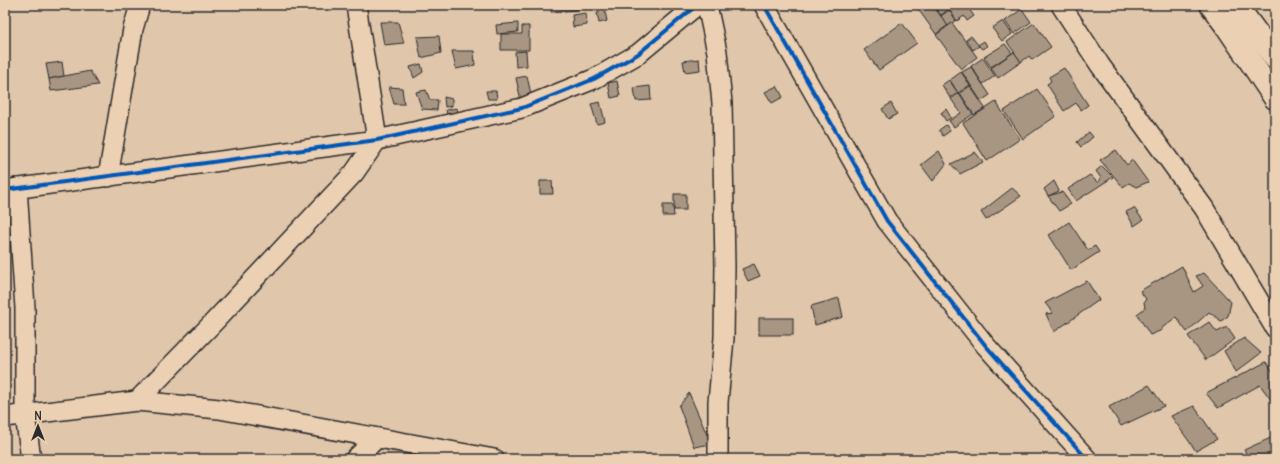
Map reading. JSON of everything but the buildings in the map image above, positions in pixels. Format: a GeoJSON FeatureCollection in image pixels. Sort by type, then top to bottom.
{"type":"FeatureCollection","features":[{"type":"Feature","properties":{"kind":"main road"},"geometry":{"type":"LineString","coordinates":[[1211,5],[1275,98]]}},
{"type":"Feature","properties":{"kind":"main road"},"geometry":{"type":"LineString","coordinates":[[1236,5],[1275,58]]}},
{"type":"Feature","properties":{"kind":"street"},"geometry":{"type":"LineString","coordinates":[[108,177],[133,29],[140,5]]}},
{"type":"Feature","properties":{"kind":"street"},"geometry":{"type":"LineString","coordinates":[[137,401],[211,325],[354,173],[377,140],[356,5]]}},
{"type":"Feature","properties":{"kind":"street"},"geometry":{"type":"LineString","coordinates":[[31,459],[25,415],[25,308],[11,189],[377,140],[522,108],[594,79],[638,54],[697,5]]}},
{"type":"Feature","properties":{"kind":"street"},"geometry":{"type":"LineString","coordinates":[[707,5],[717,52],[722,103],[725,266],[724,338],[718,402],[718,459]]}},
{"type":"Feature","properties":{"kind":"street"},"geometry":{"type":"LineString","coordinates":[[764,5],[887,220],[986,346],[1087,459]]}},
{"type":"Feature","properties":{"kind":"street"},"geometry":{"type":"LineString","coordinates":[[1061,5],[1100,65],[1204,208],[1275,328]]}},
{"type":"Feature","properties":{"kind":"street"},"geometry":{"type":"LineString","coordinates":[[5,417],[137,401],[219,409],[494,459]]}},
{"type":"Feature","properties":{"kind":"street"},"geometry":{"type":"LineString","coordinates":[[355,459],[377,438]]}},
{"type":"Feature","properties":{"kind":"cycle path"},"geometry":{"type":"LineString","coordinates":[[5,190],[377,140],[522,108],[594,79],[638,54],[697,5]]}},
{"type":"Feature","properties":{"kind":"cycle path"},"geometry":{"type":"LineString","coordinates":[[764,5],[887,221],[986,346],[1087,459]]}}]}
